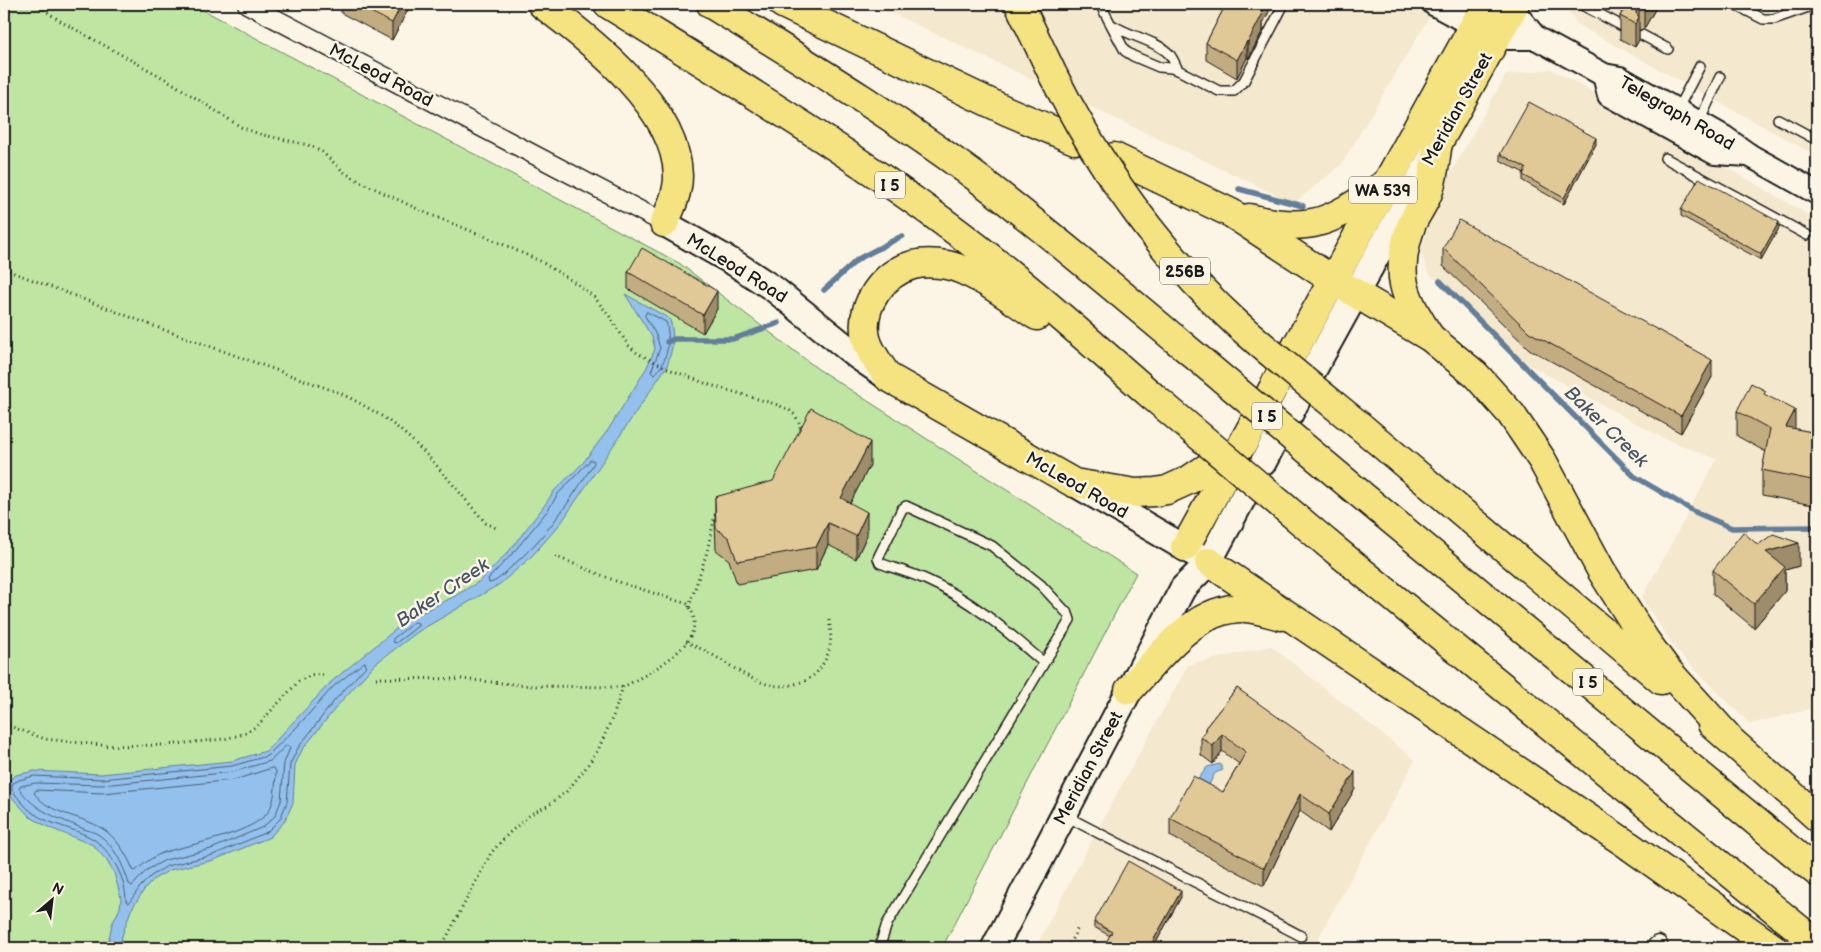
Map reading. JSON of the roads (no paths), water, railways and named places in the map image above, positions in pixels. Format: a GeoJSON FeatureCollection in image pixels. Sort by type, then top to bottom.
{"type":"FeatureCollection","features":[{"type":"Feature","properties":{"kind":"highway"},"geometry":{"type":"LineString","coordinates":[[542,4],[596,46],[621,70],[641,93],[657,116],[669,138],[678,174],[675,196],[664,223]]}},
{"type":"Feature","properties":{"kind":"highway","name":"I 5"},"geometry":{"type":"LineString","coordinates":[[608,4],[853,159],[944,222],[1034,293],[1151,395],[1328,544],[1817,944]]}},
{"type":"Feature","properties":{"kind":"highway","name":"I 5"},"geometry":{"type":"LineString","coordinates":[[711,4],[890,117],[982,182],[1054,238],[1817,872]]}},
{"type":"Feature","properties":{"kind":"highway"},"geometry":{"type":"LineString","coordinates":[[783,4],[981,99],[1075,140]]}},
{"type":"Feature","properties":{"kind":"highway","name":"256B"},"geometry":{"type":"LineString","coordinates":[[1019,4],[1075,119],[1131,207],[1170,255],[1235,322],[1727,736]]}},
{"type":"Feature","properties":{"kind":"highway","name":"Meridian Street"},"geometry":{"type":"LineString","coordinates":[[1438,143],[1498,14]]}},
{"type":"Feature","properties":{"kind":"highway","name":"Meridian Street"},"geometry":{"type":"LineString","coordinates":[[1280,375],[1387,183],[1498,14]]}},
{"type":"Feature","properties":{"kind":"highway"},"geometry":{"type":"LineString","coordinates":[[1431,338],[1408,301],[1403,283],[1402,262],[1412,225],[1428,194],[1438,143]]}},
{"type":"Feature","properties":{"kind":"highway"},"geometry":{"type":"LineString","coordinates":[[1114,157],[1231,213],[1333,280],[1431,338],[1476,375],[1511,414],[1542,460],[1601,570],[1645,640],[1673,677],[1727,736],[1817,817]]}},
{"type":"Feature","properties":{"kind":"highway"},"geometry":{"type":"LineString","coordinates":[[1231,213],[1274,224],[1290,226],[1308,224],[1341,214],[1387,183]]}},
{"type":"Feature","properties":{"kind":"highway"},"geometry":{"type":"LineString","coordinates":[[888,377],[871,352],[866,338],[865,324],[868,306],[876,291],[899,270],[914,265],[930,263],[950,266],[978,278],[1151,395]]}},
{"type":"Feature","properties":{"kind":"highway","name":"McLeod Road"},"geometry":{"type":"LineString","coordinates":[[888,377],[1074,483]]}},
{"type":"Feature","properties":{"kind":"highway","name":"Meridian Street"},"geometry":{"type":"LineString","coordinates":[[1074,483],[1136,494],[1167,490],[1189,480],[1215,474],[1185,547]]}},
{"type":"Feature","properties":{"kind":"highway"},"geometry":{"type":"LineString","coordinates":[[1209,562],[1628,845],[1773,948]]}},
{"type":"Feature","properties":{"kind":"highway"},"geometry":{"type":"LineString","coordinates":[[1129,690],[1180,636],[1196,623],[1212,615],[1242,608],[1296,620]]}},
{"type":"Feature","properties":{"kind":"main road","name":"Meridian Street"},"geometry":{"type":"LineString","coordinates":[[1313,371],[1438,143]]}},
{"type":"Feature","properties":{"kind":"main road","name":"McLeod Road"},"geometry":{"type":"LineString","coordinates":[[664,223],[774,288],[857,356],[888,377]]}},
{"type":"Feature","properties":{"kind":"main road"},"geometry":{"type":"LineString","coordinates":[[1289,416],[1302,393]]}},
{"type":"Feature","properties":{"kind":"main road"},"geometry":{"type":"LineString","coordinates":[[1263,463],[1275,440]]}},
{"type":"Feature","properties":{"kind":"main road","name":"McLeod Road"},"geometry":{"type":"LineString","coordinates":[[1074,483],[1209,562]]}},
{"type":"Feature","properties":{"kind":"main road","name":"Meridian Street"},"geometry":{"type":"LineString","coordinates":[[994,948],[1183,588],[1209,562],[1244,498]]}},
{"type":"Feature","properties":{"kind":"main road","name":"Meridian Street"},"geometry":{"type":"LineString","coordinates":[[1183,588],[1185,547]]}},
{"type":"Feature","properties":{"kind":"street","name":"McLeod Road"},"geometry":{"type":"LineString","coordinates":[[247,4],[664,223]]}},
{"type":"Feature","properties":{"kind":"street"},"geometry":{"type":"LineString","coordinates":[[1434,4],[1498,14],[1536,38]]}},
{"type":"Feature","properties":{"kind":"street"},"geometry":{"type":"LineString","coordinates":[[1498,14],[1536,38]]}},
{"type":"Feature","properties":{"kind":"street","name":"Telegraph Road"},"geometry":{"type":"LineString","coordinates":[[1536,38],[1604,75],[1620,78],[1724,136],[1749,155],[1817,194]]}},
{"type":"Feature","properties":{"kind":"street","name":"Telegraph Road"},"geometry":{"type":"LineString","coordinates":[[1604,75],[1609,95],[1715,153],[1749,155]]}},
{"type":"Feature","properties":{"kind":"lane"},"geometry":{"type":"LineString","coordinates":[[1100,4],[1125,51],[1159,67],[1178,70],[1219,91],[1234,91],[1244,81],[1284,4]]}},
{"type":"Feature","properties":{"kind":"lane"},"geometry":{"type":"LineString","coordinates":[[1580,4],[1626,28]]}},
{"type":"Feature","properties":{"kind":"lane"},"geometry":{"type":"LineString","coordinates":[[1734,4],[1762,19],[1774,19],[1817,4]]}},
{"type":"Feature","properties":{"kind":"lane"},"geometry":{"type":"LineString","coordinates":[[1112,24],[1124,32],[1162,48],[1172,57],[1178,70]]}},
{"type":"Feature","properties":{"kind":"lane"},"geometry":{"type":"LineString","coordinates":[[1642,34],[1668,49]]}},
{"type":"Feature","properties":{"kind":"lane"},"geometry":{"type":"LineString","coordinates":[[1677,110],[1700,66]]}},
{"type":"Feature","properties":{"kind":"lane"},"geometry":{"type":"LineString","coordinates":[[1699,122],[1720,77]]}},
{"type":"Feature","properties":{"kind":"lane"},"geometry":{"type":"LineString","coordinates":[[1778,119],[1817,140]]}},
{"type":"Feature","properties":{"kind":"lane"},"geometry":{"type":"LineString","coordinates":[[1665,158],[1807,235]]}},
{"type":"Feature","properties":{"kind":"lane"},"geometry":{"type":"LineString","coordinates":[[881,948],[880,945],[887,924],[1070,620],[1068,614],[1042,585],[992,546],[906,506],[902,509],[878,558],[880,563],[927,580],[952,593],[991,618],[1044,663]]}},
{"type":"Feature","properties":{"kind":"lane"},"geometry":{"type":"LineString","coordinates":[[1064,815],[1301,936]]}},
{"type":"Feature","properties":{"kind":"water"},"geometry":{"type":"Polygon","coordinates":[[[625,294],[670,319],[673,338],[669,359],[667,366],[561,523],[531,557],[500,584],[419,631],[375,664],[338,705],[302,750],[295,765],[293,803],[284,822],[270,837],[214,860],[170,870],[154,879],[131,910],[120,948],[107,948],[112,924],[120,908],[121,898],[114,873],[107,861],[93,845],[50,828],[30,817],[7,792],[7,781],[16,775],[34,771],[101,774],[232,761],[266,751],[331,682],[407,620],[480,581],[510,550],[554,491],[582,464],[608,430],[646,369],[655,349],[652,337],[625,294]]]}},
{"type":"Feature","properties":{"kind":"water"},"geometry":{"type":"Polygon","coordinates":[[[1220,764],[1223,770],[1215,773],[1206,791],[1194,785],[1207,767],[1220,764]]]}},
{"type":"Feature","properties":{"kind":"waterway","name":"Baker Creek"},"geometry":{"type":"LineString","coordinates":[[1239,189],[1303,206]]}},
{"type":"Feature","properties":{"kind":"waterway","name":"Baker Creek"},"geometry":{"type":"LineString","coordinates":[[824,290],[858,259],[902,236]]}},
{"type":"Feature","properties":{"kind":"waterway","name":"Baker Creek"},"geometry":{"type":"LineString","coordinates":[[1440,281],[1634,476],[1695,512],[1732,528],[1817,527]]}},
{"type":"Feature","properties":{"kind":"waterway","name":"Baker Creek"},"geometry":{"type":"LineString","coordinates":[[667,342],[674,339],[733,339],[779,323]]}}]}
